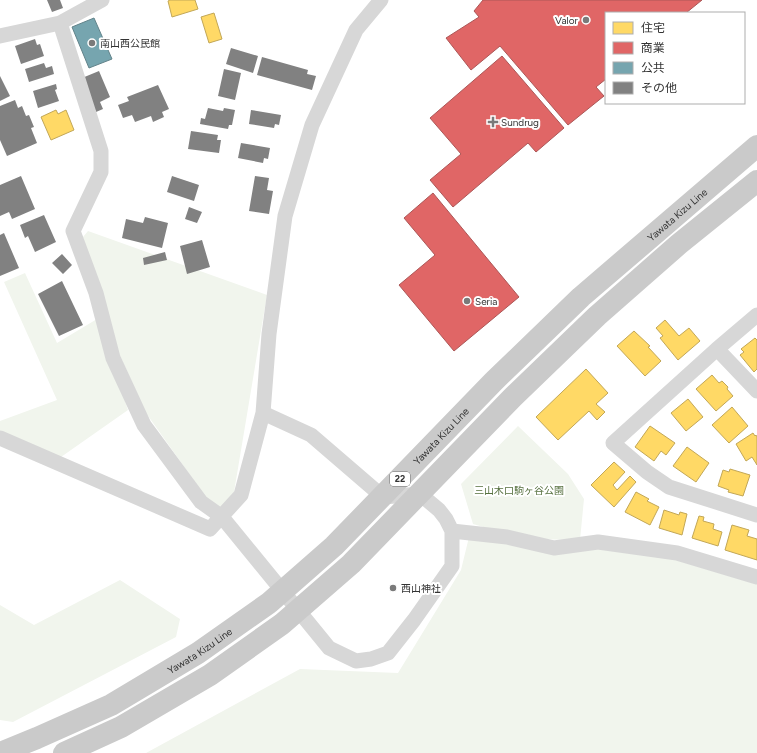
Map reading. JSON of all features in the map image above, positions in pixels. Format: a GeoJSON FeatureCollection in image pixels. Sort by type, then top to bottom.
{"type":"FeatureCollection","features":[{"type":"Feature","properties":{"kind":"main road","name":"Yawata Kizu Line"},"geometry":{"type":"LineString","coordinates":[[0,753],[110,705],[198,653],[269,603],[334,546],[494,381],[581,297],[757,146]]}},
{"type":"Feature","properties":{"kind":"main road","name":"22"},"geometry":{"type":"LineString","coordinates":[[64,753],[121,727],[210,675],[282,624],[351,564],[512,397],[597,316],[679,244],[757,181]]}},
{"type":"Feature","properties":{"kind":"street"},"geometry":{"type":"LineString","coordinates":[[1,32],[60,23],[102,0]]}},
{"type":"Feature","properties":{"kind":"street"},"geometry":{"type":"LineString","coordinates":[[0,438],[210,529],[222,517],[241,494],[263,414],[269,334],[285,216],[312,125],[356,30],[380,0]]}},
{"type":"Feature","properties":{"kind":"street"},"geometry":{"type":"LineString","coordinates":[[60,23],[101,151],[101,172],[72,231],[96,293],[113,358],[144,425],[201,502],[222,517],[329,648],[356,660],[371,659],[388,653],[414,620],[452,566],[452,531],[446,519],[420,494],[383,497],[311,435],[263,414]]}},
{"type":"Feature","properties":{"kind":"street"},"geometry":{"type":"LineString","coordinates":[[757,315],[613,443],[669,487],[757,515]]}},
{"type":"Feature","properties":{"kind":"street"},"geometry":{"type":"LineString","coordinates":[[717,349],[757,391]]}},
{"type":"Feature","properties":{"kind":"street"},"geometry":{"type":"LineString","coordinates":[[452,531],[507,537],[554,548],[598,542],[677,553],[757,577]]}},
{"type":"Feature","properties":{"kind":"green space"},"geometry":{"type":"Polygon","coordinates":[[[88,231],[267,295],[234,492],[217,513],[146,413],[117,349],[83,237],[88,231]]]}},
{"type":"Feature","properties":{"kind":"green space"},"geometry":{"type":"Polygon","coordinates":[[[25,273],[57,343],[97,319],[128,410],[61,457],[0,432],[0,421],[57,400],[4,282],[25,273]]]}},
{"type":"Feature","properties":{"kind":"green space","name":"三山木口駒ヶ谷公園"},"geometry":{"type":"Polygon","coordinates":[[[518,426],[568,474],[584,499],[580,540],[526,539],[473,524],[461,484],[518,426]]]}},
{"type":"Feature","properties":{"kind":"green space"},"geometry":{"type":"Polygon","coordinates":[[[469,537],[598,548],[677,559],[757,584],[757,753],[146,753],[300,669],[398,673],[461,570],[469,537]]]}},
{"type":"Feature","properties":{"kind":"green space"},"geometry":{"type":"Polygon","coordinates":[[[120,580],[180,619],[176,637],[13,722],[0,720],[0,605],[34,625],[120,580]]]}},
{"type":"Feature","properties":{"kind":"building: 住宅"},"geometry":{"type":"Polygon","coordinates":[[[195,0],[198,9],[172,17],[168,1],[195,0]]]}},
{"type":"Feature","properties":{"kind":"building: 住宅"},"geometry":{"type":"Polygon","coordinates":[[[214,13],[222,39],[209,43],[201,17],[214,13]]]}},
{"type":"Feature","properties":{"kind":"building: 住宅"},"geometry":{"type":"Polygon","coordinates":[[[56,110],[58,114],[66,110],[74,130],[51,140],[41,117],[56,110]]]}},
{"type":"Feature","properties":{"kind":"building: 住宅"},"geometry":{"type":"Polygon","coordinates":[[[665,320],[679,336],[689,328],[700,341],[678,360],[660,338],[663,336],[656,328],[665,320]]]}},
{"type":"Feature","properties":{"kind":"building: 住宅"},"geometry":{"type":"Polygon","coordinates":[[[634,331],[650,346],[648,347],[661,361],[645,376],[617,346],[634,331]]]}},
{"type":"Feature","properties":{"kind":"building: 住宅"},"geometry":{"type":"Polygon","coordinates":[[[755,338],[757,340],[757,369],[754,372],[740,355],[744,352],[741,349],[755,338]]]}},
{"type":"Feature","properties":{"kind":"building: 住宅"},"geometry":{"type":"Polygon","coordinates":[[[586,369],[608,393],[596,404],[605,412],[597,420],[589,411],[558,440],[536,417],[586,369]]]}},
{"type":"Feature","properties":{"kind":"building: 住宅"},"geometry":{"type":"Polygon","coordinates":[[[712,375],[719,383],[722,381],[728,387],[727,389],[733,396],[716,411],[696,389],[712,375]]]}},
{"type":"Feature","properties":{"kind":"building: 住宅"},"geometry":{"type":"Polygon","coordinates":[[[688,399],[703,417],[686,431],[671,413],[688,399]]]}},
{"type":"Feature","properties":{"kind":"building: 住宅"},"geometry":{"type":"Polygon","coordinates":[[[732,407],[748,426],[729,443],[712,425],[732,407]]]}},
{"type":"Feature","properties":{"kind":"building: 住宅"},"geometry":{"type":"Polygon","coordinates":[[[650,426],[675,443],[666,455],[661,451],[654,461],[635,447],[650,426]]]}},
{"type":"Feature","properties":{"kind":"building: 住宅"},"geometry":{"type":"Polygon","coordinates":[[[753,433],[757,437],[757,465],[752,457],[746,461],[736,444],[753,433]]]}},
{"type":"Feature","properties":{"kind":"building: 住宅"},"geometry":{"type":"Polygon","coordinates":[[[687,447],[709,463],[696,482],[673,466],[687,447]]]}},
{"type":"Feature","properties":{"kind":"building: 住宅"},"geometry":{"type":"Polygon","coordinates":[[[614,462],[625,472],[613,485],[617,490],[630,476],[636,482],[614,507],[591,485],[614,462]]]}},
{"type":"Feature","properties":{"kind":"building: 住宅"},"geometry":{"type":"Polygon","coordinates":[[[730,469],[750,475],[743,496],[728,492],[729,490],[718,486],[723,470],[729,472],[730,469]]]}},
{"type":"Feature","properties":{"kind":"building: 住宅"},"geometry":{"type":"Polygon","coordinates":[[[636,492],[649,499],[647,501],[659,507],[650,525],[625,512],[636,492]]]}},
{"type":"Feature","properties":{"kind":"building: 住宅"},"geometry":{"type":"Polygon","coordinates":[[[664,510],[679,515],[680,512],[687,514],[682,535],[659,528],[664,510]]]}},
{"type":"Feature","properties":{"kind":"building: 住宅"},"geometry":{"type":"Polygon","coordinates":[[[699,516],[704,517],[703,521],[714,524],[713,529],[722,532],[718,546],[692,538],[699,516]]]}},
{"type":"Feature","properties":{"kind":"building: 住宅"},"geometry":{"type":"Polygon","coordinates":[[[732,525],[749,530],[747,536],[757,539],[757,560],[725,550],[732,525]]]}},
{"type":"Feature","properties":{"kind":"building: 商業"},"geometry":{"type":"Polygon","coordinates":[[[483,0],[702,0],[687,12],[605,12],[605,80],[596,87],[604,96],[568,125],[500,46],[471,70],[446,38],[479,17],[474,11],[483,0]]]}},
{"type":"Feature","properties":{"kind":"building: 商業"},"geometry":{"type":"Polygon","coordinates":[[[502,56],[564,128],[536,152],[528,143],[453,207],[430,180],[461,154],[430,118],[502,56]]]}},
{"type":"Feature","properties":{"kind":"building: 商業"},"geometry":{"type":"Polygon","coordinates":[[[433,193],[519,297],[454,351],[399,285],[435,255],[404,218],[433,193]]]}},
{"type":"Feature","properties":{"kind":"building: 公共","name":"南山西公民館"},"geometry":{"type":"Polygon","coordinates":[[[94,18],[112,59],[89,68],[72,27],[94,18]]]}},
{"type":"Feature","properties":{"kind":"building: その他"},"geometry":{"type":"Polygon","coordinates":[[[47,0],[60,0],[63,8],[52,12],[47,0]]]}},
{"type":"Feature","properties":{"kind":"building: その他"},"geometry":{"type":"Polygon","coordinates":[[[35,39],[37,45],[40,44],[44,56],[21,64],[15,46],[35,39]]]}},
{"type":"Feature","properties":{"kind":"building: その他"},"geometry":{"type":"Polygon","coordinates":[[[231,48],[258,56],[253,73],[226,64],[231,48]]]}},
{"type":"Feature","properties":{"kind":"building: その他"},"geometry":{"type":"Polygon","coordinates":[[[262,57],[308,70],[307,74],[316,76],[312,90],[257,75],[262,57]]]}},
{"type":"Feature","properties":{"kind":"building: その他"},"geometry":{"type":"Polygon","coordinates":[[[44,63],[46,68],[52,66],[54,74],[29,82],[25,69],[44,63]]]}},
{"type":"Feature","properties":{"kind":"building: その他"},"geometry":{"type":"Polygon","coordinates":[[[224,69],[241,73],[235,100],[218,96],[224,69]]]}},
{"type":"Feature","properties":{"kind":"building: その他"},"geometry":{"type":"Polygon","coordinates":[[[99,71],[110,97],[100,102],[103,109],[96,112],[82,78],[99,71]]]}},
{"type":"Feature","properties":{"kind":"building: その他"},"geometry":{"type":"Polygon","coordinates":[[[0,76],[10,96],[0,101],[0,76]]]}},
{"type":"Feature","properties":{"kind":"building: その他"},"geometry":{"type":"Polygon","coordinates":[[[56,84],[57,89],[55,90],[59,101],[38,108],[33,91],[56,84]]]}},
{"type":"Feature","properties":{"kind":"building: その他"},"geometry":{"type":"Polygon","coordinates":[[[158,85],[169,109],[162,112],[164,117],[153,122],[151,116],[135,122],[132,115],[123,118],[118,105],[129,101],[127,97],[158,85]]]}},
{"type":"Feature","properties":{"kind":"building: その他"},"geometry":{"type":"Polygon","coordinates":[[[15,100],[18,108],[22,106],[26,116],[29,115],[34,127],[31,128],[37,143],[7,156],[0,140],[0,106],[15,100]]]}},
{"type":"Feature","properties":{"kind":"building: その他"},"geometry":{"type":"Polygon","coordinates":[[[208,108],[223,111],[224,108],[235,110],[232,125],[229,125],[228,129],[200,124],[201,118],[205,119],[208,108]]]}},
{"type":"Feature","properties":{"kind":"building: その他"},"geometry":{"type":"Polygon","coordinates":[[[251,110],[281,115],[279,125],[275,124],[274,128],[249,124],[251,110]]]}},
{"type":"Feature","properties":{"kind":"building: その他"},"geometry":{"type":"Polygon","coordinates":[[[191,131],[218,135],[217,140],[221,140],[219,153],[188,149],[191,131]]]}},
{"type":"Feature","properties":{"kind":"building: その他"},"geometry":{"type":"Polygon","coordinates":[[[241,143],[270,148],[268,159],[264,158],[263,163],[238,158],[241,143]]]}},
{"type":"Feature","properties":{"kind":"building: その他"},"geometry":{"type":"Polygon","coordinates":[[[21,176],[35,209],[12,219],[9,212],[0,216],[0,185],[21,176]]]}},
{"type":"Feature","properties":{"kind":"building: その他"},"geometry":{"type":"Polygon","coordinates":[[[172,176],[199,185],[194,201],[167,192],[172,176]]]}},
{"type":"Feature","properties":{"kind":"building: その他"},"geometry":{"type":"Polygon","coordinates":[[[255,176],[269,178],[267,190],[273,191],[269,214],[249,211],[255,176]]]}},
{"type":"Feature","properties":{"kind":"building: その他"},"geometry":{"type":"Polygon","coordinates":[[[189,207],[202,212],[197,223],[185,219],[189,207]]]}},
{"type":"Feature","properties":{"kind":"building: その他"},"geometry":{"type":"Polygon","coordinates":[[[44,215],[56,242],[35,252],[28,236],[25,238],[20,225],[44,215]]]}},
{"type":"Feature","properties":{"kind":"building: その他"},"geometry":{"type":"Polygon","coordinates":[[[145,217],[168,223],[162,248],[122,238],[126,219],[143,223],[145,217]]]}},
{"type":"Feature","properties":{"kind":"building: その他"},"geometry":{"type":"Polygon","coordinates":[[[4,233],[19,268],[0,276],[0,235],[4,233]]]}},
{"type":"Feature","properties":{"kind":"building: その他"},"geometry":{"type":"Polygon","coordinates":[[[202,240],[210,267],[187,274],[180,246],[202,240]]]}},
{"type":"Feature","properties":{"kind":"building: その他"},"geometry":{"type":"Polygon","coordinates":[[[165,252],[167,260],[144,265],[143,258],[165,252]]]}},
{"type":"Feature","properties":{"kind":"building: その他"},"geometry":{"type":"Polygon","coordinates":[[[62,254],[72,265],[63,274],[52,263],[62,254]]]}},
{"type":"Feature","properties":{"kind":"building: その他"},"geometry":{"type":"Polygon","coordinates":[[[62,281],[83,325],[59,336],[38,294],[62,281]]]}},
{"type":"Feature","properties":{"kind":"place","name":"Valor"},"geometry":{"type":"Point","coordinates":[586,20]}},
{"type":"Feature","properties":{"kind":"place","name":"南山西公民館"},"geometry":{"type":"Point","coordinates":[92,43]}},
{"type":"Feature","properties":{"kind":"place","name":"Sundrug"},"geometry":{"type":"Point","coordinates":[493,122]}},
{"type":"Feature","properties":{"kind":"place","name":"Seria"},"geometry":{"type":"Point","coordinates":[467,301]}},
{"type":"Feature","properties":{"kind":"place","name":"西山神社"},"geometry":{"type":"Point","coordinates":[393,588]}}]}
